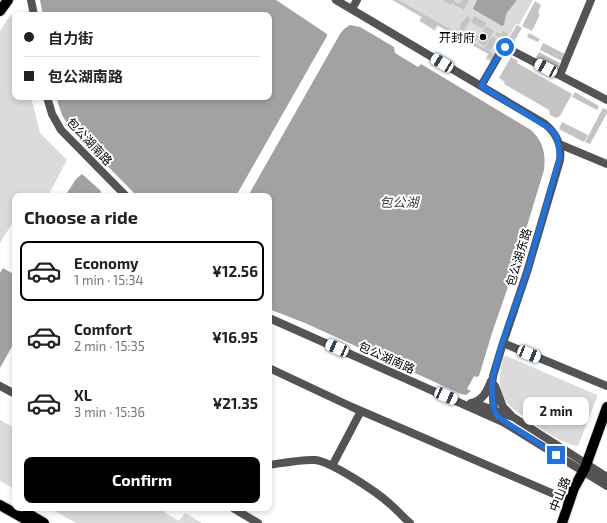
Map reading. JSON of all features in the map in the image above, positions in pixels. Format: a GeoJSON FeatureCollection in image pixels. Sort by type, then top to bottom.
{"type":"FeatureCollection","features":[{"type":"Feature","properties":{"kind":"main road"},"geometry":{"type":"LineString","coordinates":[[0,11],[8,0]]}},
{"type":"Feature","properties":{"kind":"main road","name":"中山路"},"geometry":{"type":"LineString","coordinates":[[569,523],[588,470],[607,407]]}},
{"type":"Feature","properties":{"kind":"main road","name":"中山路"},"geometry":{"type":"LineString","coordinates":[[562,523],[574,488],[588,470],[607,426]]}},
{"type":"Feature","properties":{"kind":"main road"},"geometry":{"type":"LineString","coordinates":[[0,498],[12,505]]}},
{"type":"Feature","properties":{"kind":"main road"},"geometry":{"type":"LineString","coordinates":[[0,505],[32,523]]}},
{"type":"Feature","properties":{"kind":"main road"},"geometry":{"type":"LineString","coordinates":[[23,511],[44,523]]}},
{"type":"Feature","properties":{"kind":"street"},"geometry":{"type":"LineString","coordinates":[[31,0],[33,12]]}},
{"type":"Feature","properties":{"kind":"street"},"geometry":{"type":"LineString","coordinates":[[336,0],[549,127],[556,135],[559,144],[607,164]]}},
{"type":"Feature","properties":{"kind":"street"},"geometry":{"type":"LineString","coordinates":[[352,9],[357,0]]}},
{"type":"Feature","properties":{"kind":"street"},"geometry":{"type":"LineString","coordinates":[[560,75],[591,0]]}},
{"type":"Feature","properties":{"kind":"street"},"geometry":{"type":"LineString","coordinates":[[481,86],[505,47],[607,100]]}},
{"type":"Feature","properties":{"kind":"street","name":"包公湖南路"},"geometry":{"type":"LineString","coordinates":[[48,100],[52,114],[61,130],[123,193]]}},
{"type":"Feature","properties":{"kind":"street","name":"包公湖东路"},"geometry":{"type":"LineString","coordinates":[[494,410],[494,378],[502,343],[527,272],[560,160],[559,144]]}},
{"type":"Feature","properties":{"kind":"street","name":"包公湖南路"},"geometry":{"type":"LineString","coordinates":[[272,319],[460,402],[476,406]]}},
{"type":"Feature","properties":{"kind":"street"},"geometry":{"type":"LineString","coordinates":[[502,343],[607,386]]}},
{"type":"Feature","properties":{"kind":"street"},"geometry":{"type":"LineString","coordinates":[[272,369],[361,411],[570,502]]}},
{"type":"Feature","properties":{"kind":"street"},"geometry":{"type":"LineString","coordinates":[[494,378],[496,390],[503,407],[513,417],[588,470],[607,486]]}},
{"type":"Feature","properties":{"kind":"street","name":"包公湖东路"},"geometry":{"type":"LineString","coordinates":[[476,406],[482,399],[494,378]]}},
{"type":"Feature","properties":{"kind":"street"},"geometry":{"type":"LineString","coordinates":[[0,386],[12,392]]}},
{"type":"Feature","properties":{"kind":"street"},"geometry":{"type":"LineString","coordinates":[[476,406],[494,410],[513,417]]}},
{"type":"Feature","properties":{"kind":"street"},"geometry":{"type":"LineString","coordinates":[[476,406],[588,470],[607,477]]}},
{"type":"Feature","properties":{"kind":"street"},"geometry":{"type":"LineString","coordinates":[[494,410],[503,422]]}},
{"type":"Feature","properties":{"kind":"street"},"geometry":{"type":"LineString","coordinates":[[332,466],[361,411]]}},
{"type":"Feature","properties":{"kind":"street"},"geometry":{"type":"LineString","coordinates":[[272,465],[313,460],[321,461],[369,488],[390,503],[410,523]]}},
{"type":"Feature","properties":{"kind":"street"},"geometry":{"type":"LineString","coordinates":[[238,511],[258,523]]}},
{"type":"Feature","properties":{"kind":"shaded area","name":"开封府"},"geometry":{"type":"Polygon","coordinates":[[[392,0],[533,0],[519,25],[516,24],[493,63],[485,59],[488,54],[438,26],[435,31],[419,21],[421,17],[392,0]]]}},
{"type":"Feature","properties":{"kind":"shaded area"},"geometry":{"type":"Polygon","coordinates":[[[11,14],[12,100],[32,100],[40,133],[67,160],[50,193],[12,193],[12,224],[0,243],[0,31],[11,14]]]}},
{"type":"Feature","properties":{"kind":"shaded area"},"geometry":{"type":"Polygon","coordinates":[[[507,356],[597,395],[578,446],[562,441],[544,431],[513,409],[508,403],[501,391],[500,385],[500,372],[503,357],[507,356]]]}},
{"type":"Feature","properties":{"kind":"shaded area"},"geometry":{"type":"Polygon","coordinates":[[[0,420],[12,426],[12,487],[0,481],[0,420]]]}},
{"type":"Feature","properties":{"kind":"shaded area"},"geometry":{"type":"Polygon","coordinates":[[[54,511],[164,511],[179,521],[185,513],[202,523],[76,523],[54,511]]]}},
{"type":"Feature","properties":{"kind":"water"},"geometry":{"type":"Polygon","coordinates":[[[40,0],[276,0],[327,34],[327,36],[238,193],[134,193],[70,128],[62,115],[57,100],[272,100],[272,12],[42,12],[40,0]]]}},
{"type":"Feature","properties":{"kind":"water"},"geometry":{"type":"Polygon","coordinates":[[[477,0],[517,0],[506,14],[504,25],[502,26],[473,9],[477,0]]]}},
{"type":"Feature","properties":{"kind":"water","name":"包公湖"},"geometry":{"type":"Polygon","coordinates":[[[350,25],[360,27],[394,47],[395,53],[418,67],[421,64],[531,130],[543,148],[544,170],[513,272],[479,376],[474,376],[467,389],[471,391],[466,395],[305,323],[272,310],[272,193],[250,193],[344,29],[350,25]]]}},
{"type":"Feature","properties":{"kind":"water"},"geometry":{"type":"Polygon","coordinates":[[[82,174],[100,190],[100,193],[67,193],[76,179],[82,174]]]}},
{"type":"Feature","properties":{"kind":"water"},"geometry":{"type":"Polygon","coordinates":[[[3,268],[12,273],[12,346],[0,368],[0,273],[3,268]]]}},
{"type":"Feature","properties":{"kind":"building"},"geometry":{"type":"Polygon","coordinates":[[[393,0],[398,0],[496,55],[493,60],[487,57],[489,54],[437,25],[434,29],[420,21],[423,17],[393,0]]]}},
{"type":"Feature","properties":{"kind":"building"},"geometry":{"type":"Polygon","coordinates":[[[442,0],[453,0],[459,4],[462,0],[469,0],[464,10],[452,3],[451,5],[442,0]]]}},
{"type":"Feature","properties":{"kind":"building"},"geometry":{"type":"Polygon","coordinates":[[[535,1],[541,5],[538,13],[540,14],[532,31],[522,26],[535,1]]]}},
{"type":"Feature","properties":{"kind":"building"},"geometry":{"type":"Polygon","coordinates":[[[467,16],[471,18],[463,32],[459,30],[460,25],[467,16]]]}},
{"type":"Feature","properties":{"kind":"building"},"geometry":{"type":"Polygon","coordinates":[[[474,16],[487,23],[483,29],[471,22],[474,16]]]}},
{"type":"Feature","properties":{"kind":"building"},"geometry":{"type":"Polygon","coordinates":[[[517,25],[522,28],[512,45],[506,42],[517,25]]]}},
{"type":"Feature","properties":{"kind":"building"},"geometry":{"type":"Polygon","coordinates":[[[486,26],[494,31],[485,46],[478,42],[486,26]]]}},
{"type":"Feature","properties":{"kind":"building"},"geometry":{"type":"Polygon","coordinates":[[[467,29],[479,36],[475,42],[463,35],[467,29]]]}},
{"type":"Feature","properties":{"kind":"building"},"geometry":{"type":"Polygon","coordinates":[[[503,31],[508,34],[504,41],[495,35],[497,32],[501,34],[503,31]]]}},
{"type":"Feature","properties":{"kind":"building"},"geometry":{"type":"Polygon","coordinates":[[[529,33],[540,39],[538,42],[527,37],[529,33]]]}},
{"type":"Feature","properties":{"kind":"building"},"geometry":{"type":"Polygon","coordinates":[[[492,36],[497,39],[490,51],[485,48],[492,36]]]}},
{"type":"Feature","properties":{"kind":"building"},"geometry":{"type":"Polygon","coordinates":[[[543,43],[565,54],[562,61],[540,50],[543,43]]]}},
{"type":"Feature","properties":{"kind":"building"},"geometry":{"type":"Polygon","coordinates":[[[539,52],[560,63],[557,70],[535,59],[539,52]]]}},
{"type":"Feature","properties":{"kind":"building"},"geometry":{"type":"Polygon","coordinates":[[[511,57],[518,61],[517,63],[572,94],[560,116],[556,118],[550,115],[549,110],[504,84],[505,82],[499,78],[511,57]]]}},
{"type":"Feature","properties":{"kind":"building"},"geometry":{"type":"Polygon","coordinates":[[[575,92],[599,106],[597,110],[572,97],[575,92]]]}},
{"type":"Feature","properties":{"kind":"building"},"geometry":{"type":"Polygon","coordinates":[[[603,108],[607,110],[607,113],[590,144],[585,142],[603,108]]]}},
{"type":"Feature","properties":{"kind":"building"},"geometry":{"type":"Polygon","coordinates":[[[562,122],[588,135],[584,142],[559,129],[562,122]]]}},
{"type":"Feature","properties":{"kind":"place","name":"开封府"},"geometry":{"type":"Point","coordinates":[483,37]}},
{"type":"Feature","properties":{"kind":"route"},"geometry":{"type":"LineString","coordinates":[[505,47],[481,86],[545,124],[552,130],[557,138],[560,150],[560,160],[527,272],[502,343],[495,368],[492,387],[494,410],[503,422],[556,455]]}}]}
